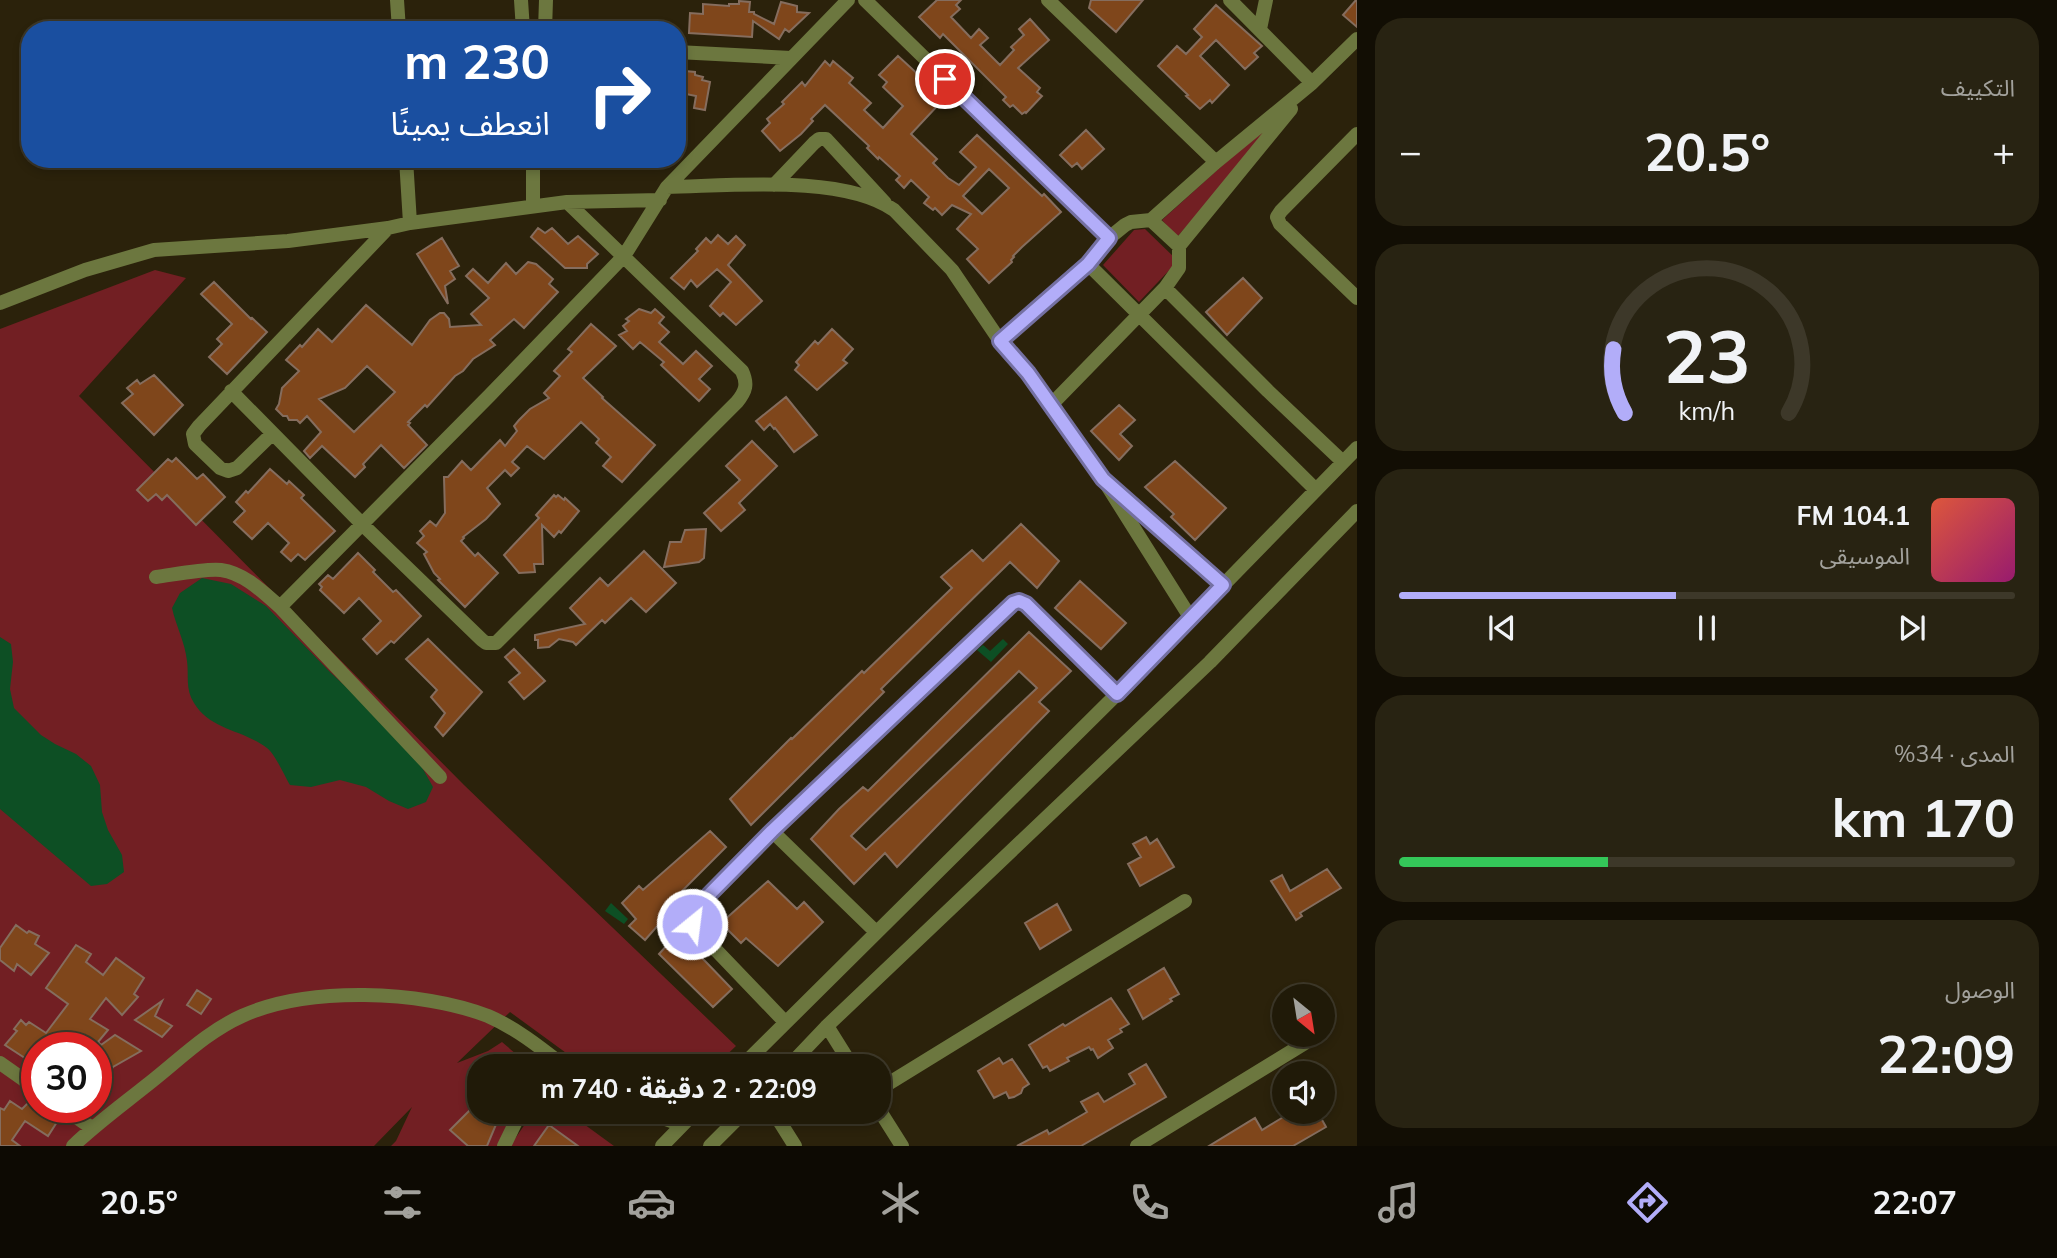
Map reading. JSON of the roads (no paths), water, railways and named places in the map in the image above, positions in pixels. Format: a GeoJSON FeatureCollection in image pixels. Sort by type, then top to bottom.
{"type":"FeatureCollection","features":[{"type":"Feature","properties":{"kind":"street"},"geometry":{"type":"LineString","coordinates":[[397,0],[398,21]]}},
{"type":"Feature","properties":{"kind":"street"},"geometry":{"type":"LineString","coordinates":[[522,0],[523,21]]}},
{"type":"Feature","properties":{"kind":"street"},"geometry":{"type":"LineString","coordinates":[[545,21],[546,0]]}},
{"type":"Feature","properties":{"kind":"street"},"geometry":{"type":"LineString","coordinates":[[686,167],[848,0]]}},
{"type":"Feature","properties":{"kind":"street"},"geometry":{"type":"LineString","coordinates":[[865,0],[1109,238]]}},
{"type":"Feature","properties":{"kind":"street"},"geometry":{"type":"LineString","coordinates":[[1048,0],[1216,162]]}},
{"type":"Feature","properties":{"kind":"street"},"geometry":{"type":"LineString","coordinates":[[1065,16],[1067,0]]}},
{"type":"Feature","properties":{"kind":"street"},"geometry":{"type":"LineString","coordinates":[[1230,0],[1312,83]]}},
{"type":"Feature","properties":{"kind":"street"},"geometry":{"type":"LineString","coordinates":[[1259,30],[1266,0]]}},
{"type":"Feature","properties":{"kind":"street"},"geometry":{"type":"LineString","coordinates":[[1000,341],[1088,264],[1109,238],[1131,222],[1151,220],[1312,83],[1357,39]]}},
{"type":"Feature","properties":{"kind":"street"},"geometry":{"type":"LineString","coordinates":[[686,52],[790,58]]}},
{"type":"Feature","properties":{"kind":"street"},"geometry":{"type":"LineString","coordinates":[[1050,406],[1165,288],[1179,268],[1179,246],[1312,83]]}},
{"type":"Feature","properties":{"kind":"street"},"geometry":{"type":"LineString","coordinates":[[1357,134],[1277,217],[1280,224],[1357,298]]}},
{"type":"Feature","properties":{"kind":"street"},"geometry":{"type":"LineString","coordinates":[[774,185],[814,143],[819,139],[826,139],[886,204],[915,230],[952,270],[1000,341],[1028,373],[1103,479],[1190,618]]}},
{"type":"Feature","properties":{"kind":"street"},"geometry":{"type":"LineString","coordinates":[[407,168],[410,223]]}},
{"type":"Feature","properties":{"kind":"street"},"geometry":{"type":"LineString","coordinates":[[533,168],[533,205]]}},
{"type":"Feature","properties":{"kind":"street"},"geometry":{"type":"LineString","coordinates":[[280,607],[624,256],[667,187],[685,168]]}},
{"type":"Feature","properties":{"kind":"street"},"geometry":{"type":"LineString","coordinates":[[667,187],[830,187],[886,204]]}},
{"type":"Feature","properties":{"kind":"street"},"geometry":{"type":"LineString","coordinates":[[0,303],[85,270],[153,250],[288,241],[388,229],[410,223],[533,205],[660,200]]}},
{"type":"Feature","properties":{"kind":"street"},"geometry":{"type":"LineString","coordinates":[[231,391],[481,640],[496,643],[737,401],[747,386],[743,371],[567,202]]}},
{"type":"Feature","properties":{"kind":"street"},"geometry":{"type":"LineString","coordinates":[[1151,220],[1179,246]]}},
{"type":"Feature","properties":{"kind":"street"},"geometry":{"type":"LineString","coordinates":[[272,434],[237,468],[228,471],[220,468],[193,439],[195,430],[231,391],[388,229]]}},
{"type":"Feature","properties":{"kind":"street"},"geometry":{"type":"LineString","coordinates":[[1088,264],[1316,490]]}},
{"type":"Feature","properties":{"kind":"street"},"geometry":{"type":"LineString","coordinates":[[1165,288],[1343,462]]}},
{"type":"Feature","properties":{"kind":"street"},"geometry":{"type":"LineString","coordinates":[[754,1054],[1117,694],[1357,448]]}},
{"type":"Feature","properties":{"kind":"street"},"geometry":{"type":"LineString","coordinates":[[1103,479],[1223,585]]}},
{"type":"Feature","properties":{"kind":"street"},"geometry":{"type":"LineString","coordinates":[[800,1054],[1210,662],[1357,511]]}},
{"type":"Feature","properties":{"kind":"street"},"geometry":{"type":"LineString","coordinates":[[156,577],[219,569],[240,575],[280,607],[440,776]]}},
{"type":"Feature","properties":{"kind":"street"},"geometry":{"type":"LineString","coordinates":[[785,1022],[694,927],[691,920],[694,910],[772,831],[1015,602],[1026,604],[1117,694]]}},
{"type":"Feature","properties":{"kind":"street"},"geometry":{"type":"LineString","coordinates":[[772,831],[876,932]]}},
{"type":"Feature","properties":{"kind":"street"},"geometry":{"type":"LineString","coordinates":[[891,1082],[1185,901]]}},
{"type":"Feature","properties":{"kind":"street"},"geometry":{"type":"LineString","coordinates":[[73,1146],[189,1051],[232,1021],[269,1005],[349,995],[422,1000],[488,1017],[508,1026],[547,1054]]}},
{"type":"Feature","properties":{"kind":"street"},"geometry":{"type":"LineString","coordinates":[[827,1026],[844,1054]]}},
{"type":"Feature","properties":{"kind":"street"},"geometry":{"type":"LineString","coordinates":[[1137,1146],[1298,1047]]}},
{"type":"Feature","properties":{"kind":"street"},"geometry":{"type":"LineString","coordinates":[[0,1063],[21,1078]]}},
{"type":"Feature","properties":{"kind":"street"},"geometry":{"type":"LineString","coordinates":[[85,1123],[92,1128]]}},
{"type":"Feature","properties":{"kind":"street"},"geometry":{"type":"LineString","coordinates":[[504,1146],[515,1124]]}},
{"type":"Feature","properties":{"kind":"street"},"geometry":{"type":"LineString","coordinates":[[710,1146],[732,1124]]}},
{"type":"Feature","properties":{"kind":"street"},"geometry":{"type":"LineString","coordinates":[[781,1124],[795,1146]]}},
{"type":"Feature","properties":{"kind":"street"},"geometry":{"type":"LineString","coordinates":[[888,1124],[902,1146]]}},
{"type":"Feature","properties":{"kind":"street"},"geometry":{"type":"LineString","coordinates":[[662,1146],[682,1125]]}}]}
